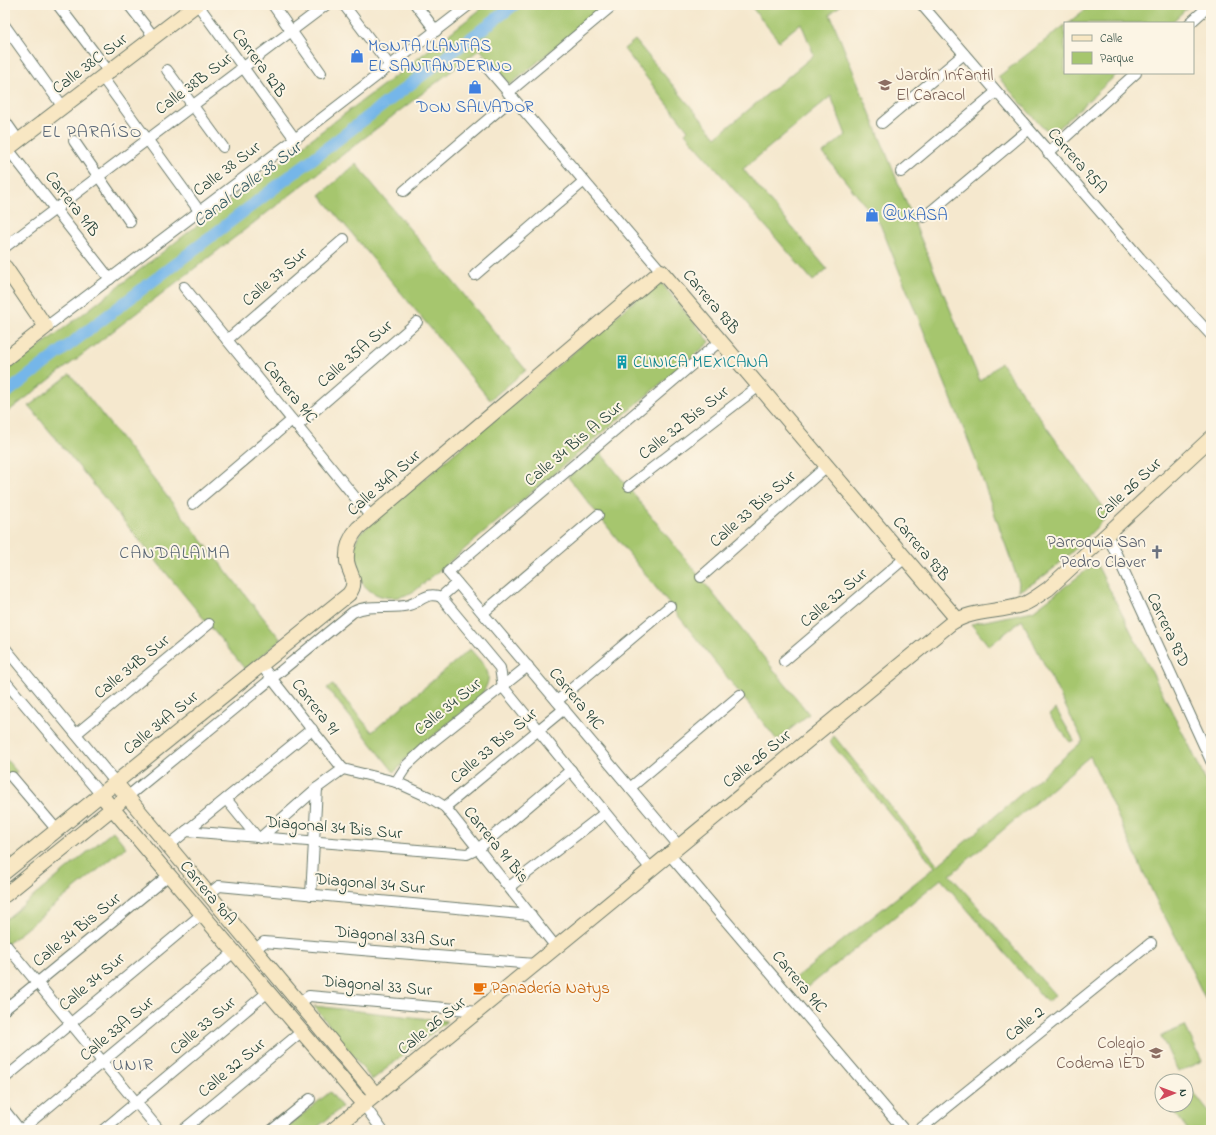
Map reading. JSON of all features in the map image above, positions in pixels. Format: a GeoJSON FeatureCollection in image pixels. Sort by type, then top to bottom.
{"type":"FeatureCollection","features":[{"type":"Feature","properties":{"kind":"street"},"geometry":{"type":"LineString","coordinates":[[58,5],[105,74],[147,140],[200,212]]}},
{"type":"Feature","properties":{"kind":"street"},"geometry":{"type":"LineString","coordinates":[[129,5],[154,38]]}},
{"type":"Feature","properties":{"kind":"street","name":"Calle 38C Sur"},"geometry":{"type":"LineString","coordinates":[[11,147],[197,5]]}},
{"type":"Feature","properties":{"kind":"street","name":"Carrera 92B"},"geometry":{"type":"LineString","coordinates":[[197,5],[295,139]]}},
{"type":"Feature","properties":{"kind":"street"},"geometry":{"type":"LineString","coordinates":[[273,5],[321,74]]}},
{"type":"Feature","properties":{"kind":"street","name":"Calle 38B Sur"},"geometry":{"type":"LineString","coordinates":[[5,247],[326,5]]}},
{"type":"Feature","properties":{"kind":"street"},"geometry":{"type":"LineString","coordinates":[[344,5],[390,66]]}},
{"type":"Feature","properties":{"kind":"street"},"geometry":{"type":"LineString","coordinates":[[416,5],[436,31]]}},
{"type":"Feature","properties":{"kind":"street","name":"Calle 38 Sur"},"geometry":{"type":"LineString","coordinates":[[5,359],[200,212],[469,5]]}},
{"type":"Feature","properties":{"kind":"street"},"geometry":{"type":"LineString","coordinates":[[404,191],[613,5]]}},
{"type":"Feature","properties":{"kind":"street","name":"Carrera 95A"},"geometry":{"type":"LineString","coordinates":[[922,5],[1143,262],[1211,335]]}},
{"type":"Feature","properties":{"kind":"street"},"geometry":{"type":"LineString","coordinates":[[1191,22],[1210,5]]}},
{"type":"Feature","properties":{"kind":"street"},"geometry":{"type":"LineString","coordinates":[[5,26],[63,107]]}},
{"type":"Feature","properties":{"kind":"street"},"geometry":{"type":"LineString","coordinates":[[882,122],[964,54]]}},
{"type":"Feature","properties":{"kind":"street","name":"Carrera 93B"},"geometry":{"type":"LineString","coordinates":[[484,64],[957,619]]}},
{"type":"Feature","properties":{"kind":"street"},"geometry":{"type":"LineString","coordinates":[[167,70],[223,147]]}},
{"type":"Feature","properties":{"kind":"street"},"geometry":{"type":"LineString","coordinates":[[1048,153],[1135,74]]}},
{"type":"Feature","properties":{"kind":"street"},"geometry":{"type":"LineString","coordinates":[[901,172],[996,92]]}},
{"type":"Feature","properties":{"kind":"street","name":"Carrera 91B"},"geometry":{"type":"LineString","coordinates":[[5,121],[11,147],[55,209],[110,279]]}},
{"type":"Feature","properties":{"kind":"street"},"geometry":{"type":"LineString","coordinates":[[924,217],[1028,130]]}},
{"type":"Feature","properties":{"kind":"street"},"geometry":{"type":"LineString","coordinates":[[74,141],[130,222]]}},
{"type":"Feature","properties":{"kind":"street"},"geometry":{"type":"LineString","coordinates":[[475,275],[584,181]]}},
{"type":"Feature","properties":{"kind":"street","name":"Calle 37 Sur"},"geometry":{"type":"LineString","coordinates":[[227,340],[344,239]]}},
{"type":"Feature","properties":{"kind":"street"},"geometry":{"type":"LineString","coordinates":[[5,267],[9,283],[46,327]]}},
{"type":"Feature","properties":{"kind":"street","name":"Calle 34A Sur"},"geometry":{"type":"LineString","coordinates":[[116,783],[349,594],[353,589],[354,583],[347,560],[350,540],[353,534],[371,517],[661,271]]}},
{"type":"Feature","properties":{"kind":"street","name":"Carrera 91C"},"geometry":{"type":"LineString","coordinates":[[184,287],[371,517]]}},
{"type":"Feature","properties":{"kind":"street","name":"Calle 35A Sur"},"geometry":{"type":"LineString","coordinates":[[193,504],[417,322]]}},
{"type":"Feature","properties":{"kind":"street","name":"Calle 34 Bis A Sur"},"geometry":{"type":"LineString","coordinates":[[448,572],[720,340]]}},
{"type":"Feature","properties":{"kind":"street","name":"Calle 32 Bis Sur"},"geometry":{"type":"LineString","coordinates":[[630,486],[759,386]]}},
{"type":"Feature","properties":{"kind":"street","name":"Calle 26 Sur"},"geometry":{"type":"LineString","coordinates":[[333,1130],[957,619],[968,615],[1014,606],[1032,600],[1048,589],[1211,438]]}},
{"type":"Feature","properties":{"kind":"street","name":"Calle 33 Bis Sur"},"geometry":{"type":"LineString","coordinates":[[700,576],[827,466]]}},
{"type":"Feature","properties":{"kind":"street"},"geometry":{"type":"LineString","coordinates":[[483,613],[598,515]]}},
{"type":"Feature","properties":{"kind":"street","name":"Carrera 93D"},"geometry":{"type":"LineString","coordinates":[[1107,534],[1211,761]]}},
{"type":"Feature","properties":{"kind":"street","name":"Calle 32 Sur"},"geometry":{"type":"LineString","coordinates":[[784,661],[905,558]]}},
{"type":"Feature","properties":{"kind":"street","name":"Carrera 91C"},"geometry":{"type":"LineString","coordinates":[[448,572],[630,788],[674,850],[904,1130]]}},
{"type":"Feature","properties":{"kind":"street"},"geometry":{"type":"LineString","coordinates":[[458,583],[441,597],[500,668],[503,687],[651,869]]}},
{"type":"Feature","properties":{"kind":"street","name":"Calle 34A Sur"},"geometry":{"type":"LineString","coordinates":[[5,895],[127,797],[343,619],[359,609],[410,604],[432,594],[441,597]]}},
{"type":"Feature","properties":{"kind":"street","name":"Calle 33 Bis Sur"},"geometry":{"type":"LineString","coordinates":[[557,701],[670,606]]}},
{"type":"Feature","properties":{"kind":"street","name":"Calle 34B Sur"},"geometry":{"type":"LineString","coordinates":[[76,734],[209,624]]}},
{"type":"Feature","properties":{"kind":"street","name":"Carrera 90A"},"geometry":{"type":"LineString","coordinates":[[5,648],[127,797],[376,1095]]}},
{"type":"Feature","properties":{"kind":"street","name":"Carrera 91"},"geometry":{"type":"LineString","coordinates":[[261,665],[344,769]]}},
{"type":"Feature","properties":{"kind":"street","name":"Calle 34 Sur"},"geometry":{"type":"LineString","coordinates":[[396,782],[407,765],[430,743],[528,666]]}},
{"type":"Feature","properties":{"kind":"street","name":"Carrera 90A"},"geometry":{"type":"LineString","coordinates":[[7,688],[113,808],[364,1105],[382,1130]]}},
{"type":"Feature","properties":{"kind":"street"},"geometry":{"type":"LineString","coordinates":[[630,788],[740,695]]}},
{"type":"Feature","properties":{"kind":"street","name":"Calle 33 Bis Sur"},"geometry":{"type":"LineString","coordinates":[[445,807],[564,709]]}},
{"type":"Feature","properties":{"kind":"street"},"geometry":{"type":"LineString","coordinates":[[168,846],[312,729]]}},
{"type":"Feature","properties":{"kind":"street"},"geometry":{"type":"LineString","coordinates":[[226,799],[258,837],[317,788],[344,769]]}},
{"type":"Feature","properties":{"kind":"street","name":"Carrera 91 Bis"},"geometry":{"type":"LineString","coordinates":[[344,769],[383,780],[396,782],[429,797],[445,807],[556,947]]}},
{"type":"Feature","properties":{"kind":"street"},"geometry":{"type":"LineString","coordinates":[[478,849],[571,770]]}},
{"type":"Feature","properties":{"kind":"street"},"geometry":{"type":"LineString","coordinates":[[12,777],[56,830]]}},
{"type":"Feature","properties":{"kind":"street"},"geometry":{"type":"LineString","coordinates":[[5,872],[116,783]]}},
{"type":"Feature","properties":{"kind":"street"},"geometry":{"type":"LineString","coordinates":[[311,895],[317,788]]}},
{"type":"Feature","properties":{"kind":"street"},"geometry":{"type":"LineString","coordinates":[[509,887],[605,813]]}},
{"type":"Feature","properties":{"kind":"street","name":"Diagonal 34 Bis Sur"},"geometry":{"type":"LineString","coordinates":[[186,831],[457,854],[467,854],[478,849]]}},
{"type":"Feature","properties":{"kind":"street","name":"Calle 34 Bis Sur"},"geometry":{"type":"LineString","coordinates":[[5,1009],[169,875]]}},
{"type":"Feature","properties":{"kind":"street","name":"Diagonal 34 Sur"},"geometry":{"type":"LineString","coordinates":[[209,894],[219,886],[531,915]]}},
{"type":"Feature","properties":{"kind":"street","name":"Calle 34 Sur"},"geometry":{"type":"LineString","coordinates":[[5,1078],[202,914]]}},
{"type":"Feature","properties":{"kind":"street","name":"Diagonal 33A Sur"},"geometry":{"type":"LineString","coordinates":[[255,950],[264,942],[535,964]]}},
{"type":"Feature","properties":{"kind":"street","name":"Calle 2"},"geometry":{"type":"LineString","coordinates":[[919,1130],[1151,943]]}},
{"type":"Feature","properties":{"kind":"street"},"geometry":{"type":"LineString","coordinates":[[6,946],[159,1130]]}},
{"type":"Feature","properties":{"kind":"street","name":"Calle 33A Sur"},"geometry":{"type":"LineString","coordinates":[[20,1130],[234,952]]}},
{"type":"Feature","properties":{"kind":"street","name":"Calle 33 Sur"},"geometry":{"type":"LineString","coordinates":[[103,1130],[268,992]]}},
{"type":"Feature","properties":{"kind":"street","name":"Diagonal 33 Sur"},"geometry":{"type":"LineString","coordinates":[[300,1003],[309,996],[478,1011]]}},
{"type":"Feature","properties":{"kind":"street","name":"Calle 32 Sur"},"geometry":{"type":"LineString","coordinates":[[183,1130],[301,1032]]}},
{"type":"Feature","properties":{"kind":"street"},"geometry":{"type":"LineString","coordinates":[[272,1130],[310,1099]]}},
{"type":"Feature","properties":{"kind":"street"},"geometry":{"type":"LineString","coordinates":[[5,1112],[20,1130]]}},
{"type":"Feature","properties":{"kind":"green space"},"geometry":{"type":"Polygon","coordinates":[[[486,5],[606,5],[510,85],[480,49],[5,414],[5,372],[79,317],[235,196],[398,74],[486,5]]]}},
{"type":"Feature","properties":{"kind":"green space"},"geometry":{"type":"Polygon","coordinates":[[[750,5],[841,5],[830,14],[980,381],[1001,363],[1109,515],[1055,567],[1031,584],[1018,591],[1019,583],[971,447],[880,224],[823,153],[846,135],[831,96],[743,169],[827,269],[813,281],[685,133],[688,130],[624,49],[635,40],[716,137],[814,55],[801,23],[779,41],[750,5]]]}},
{"type":"Feature","properties":{"kind":"green space"},"geometry":{"type":"Polygon","coordinates":[[[1091,5],[1190,5],[1172,22],[1069,22],[1091,5]]]}},
{"type":"Feature","properties":{"kind":"green space"},"geometry":{"type":"Polygon","coordinates":[[[1064,26],[1064,74],[1117,74],[1059,128],[1051,131],[1042,127],[998,77],[1064,26]]]}},
{"type":"Feature","properties":{"kind":"green space"},"geometry":{"type":"Polygon","coordinates":[[[356,164],[526,370],[490,400],[320,195],[356,164]]]}},
{"type":"Feature","properties":{"kind":"green space"},"geometry":{"type":"Polygon","coordinates":[[[659,280],[710,342],[416,590],[406,595],[388,597],[371,591],[364,585],[359,577],[352,556],[359,534],[659,280]]]}},
{"type":"Feature","properties":{"kind":"green space"},"geometry":{"type":"Polygon","coordinates":[[[70,374],[281,640],[245,669],[29,406],[70,374]]]}},
{"type":"Feature","properties":{"kind":"green space"},"geometry":{"type":"Polygon","coordinates":[[[600,452],[809,714],[777,740],[568,477],[600,452]]]}},
{"type":"Feature","properties":{"kind":"green space"},"geometry":{"type":"Polygon","coordinates":[[[1096,563],[1192,751],[1211,793],[1211,1011],[1177,939],[1159,906],[1090,756],[950,875],[1055,995],[1047,1002],[941,879],[802,992],[792,981],[935,867],[830,742],[834,736],[938,865],[1083,741],[1022,620],[989,646],[971,624],[1033,611],[1096,563]]]}},
{"type":"Feature","properties":{"kind":"green space"},"geometry":{"type":"Polygon","coordinates":[[[470,649],[481,661],[487,672],[487,683],[484,690],[479,698],[404,760],[400,767],[394,772],[327,688],[333,685],[372,732],[470,649]]]}},
{"type":"Feature","properties":{"kind":"green space"},"geometry":{"type":"Polygon","coordinates":[[[1056,709],[1074,740],[1070,742],[1049,715],[1056,709]]]}},
{"type":"Feature","properties":{"kind":"green space"},"geometry":{"type":"Polygon","coordinates":[[[5,758],[17,772],[5,782],[5,758]]]}},
{"type":"Feature","properties":{"kind":"green space"},"geometry":{"type":"Polygon","coordinates":[[[113,831],[126,847],[6,945],[5,920],[113,831]]]}},
{"type":"Feature","properties":{"kind":"green space"},"geometry":{"type":"Polygon","coordinates":[[[314,1006],[447,1021],[372,1080],[314,1006]]]}},
{"type":"Feature","properties":{"kind":"green space"},"geometry":{"type":"Polygon","coordinates":[[[1185,1026],[1202,1061],[1178,1072],[1161,1036],[1185,1026]]]}},
{"type":"Feature","properties":{"kind":"green space"},"geometry":{"type":"Polygon","coordinates":[[[330,1092],[342,1107],[314,1130],[283,1130],[330,1092]]]}},
{"type":"Feature","properties":{"kind":"green space"},"geometry":{"type":"Polygon","coordinates":[[[1194,1093],[1211,1115],[1211,1130],[1188,1130],[1175,1113],[1194,1113],[1194,1093]]]}},
{"type":"Feature","properties":{"kind":"waterway","name":"Canal Calle 38 Sur"},"geometry":{"type":"LineString","coordinates":[[5,394],[514,5]]}},
{"type":"Feature","properties":{"kind":"place","name":"MONTA LLANTAS EL SANTANDERINO"},"geometry":{"type":"Point","coordinates":[357,56]}},
{"type":"Feature","properties":{"kind":"place","name":"Jardín Infantil El Caracol"},"geometry":{"type":"Point","coordinates":[885,85]}},
{"type":"Feature","properties":{"kind":"place","name":"DON SALVADOR"},"geometry":{"type":"Point","coordinates":[475,87]}},
{"type":"Feature","properties":{"kind":"place","name":"@UKASA"},"geometry":{"type":"Point","coordinates":[872,215]}},
{"type":"Feature","properties":{"kind":"place","name":"CLINICA MEXICANA"},"geometry":{"type":"Point","coordinates":[622,362]}},
{"type":"Feature","properties":{"kind":"place","name":"Parroquia San Pedro Claver"},"geometry":{"type":"Point","coordinates":[1157,552]}},
{"type":"Feature","properties":{"kind":"place","name":"Panadería Natys"},"geometry":{"type":"Point","coordinates":[480,988]}},
{"type":"Feature","properties":{"kind":"place","name":"Colegio Codema IED"},"geometry":{"type":"Point","coordinates":[1156,1053]}},
{"type":"Feature","properties":{"kind":"district","name":"EL PARAÍSO"},"geometry":{"type":"Point","coordinates":[92,133]}},
{"type":"Feature","properties":{"kind":"district","name":"CANDALAIMA"},"geometry":{"type":"Point","coordinates":[175,554]}},
{"type":"Feature","properties":{"kind":"district","name":"UNIR"},"geometry":{"type":"Point","coordinates":[133,1066]}}]}
